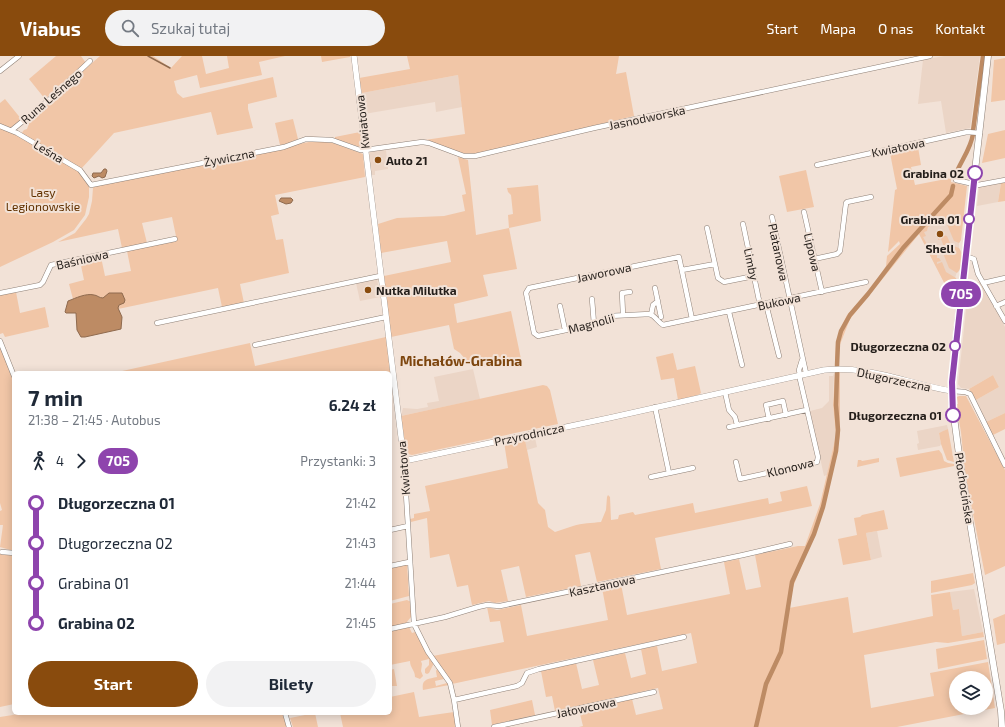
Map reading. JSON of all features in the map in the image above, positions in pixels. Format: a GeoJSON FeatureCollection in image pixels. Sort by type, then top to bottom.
{"type":"FeatureCollection","features":[{"type":"Feature","properties":{"kind":"main road","name":"Płochocińska"},"geometry":{"type":"LineString","coordinates":[[988,56],[956,336],[952,391],[954,418],[1001,711],[1002,727]]}},
{"type":"Feature","properties":{"kind":"street"},"geometry":{"type":"LineString","coordinates":[[0,71],[19,56]]}},
{"type":"Feature","properties":{"kind":"street","name":"Kwiatowa"},"geometry":{"type":"LineString","coordinates":[[354,56],[391,371]]}},
{"type":"Feature","properties":{"kind":"street","name":"Jasnodworska"},"geometry":{"type":"LineString","coordinates":[[365,150],[422,142],[464,156],[475,156],[565,134],[930,56]]}},
{"type":"Feature","properties":{"kind":"street","name":"Runa Leśnego"},"geometry":{"type":"LineString","coordinates":[[12,130],[50,99],[90,61]]}},
{"type":"Feature","properties":{"kind":"street","name":"Leśna"},"geometry":{"type":"LineString","coordinates":[[0,126],[12,130],[29,139],[80,170],[91,185]]}},
{"type":"Feature","properties":{"kind":"street","name":"Kwiatowa"},"geometry":{"type":"LineString","coordinates":[[817,165],[967,132],[980,133]]}},
{"type":"Feature","properties":{"kind":"street","name":"Żywiczna"},"geometry":{"type":"LineString","coordinates":[[91,185],[284,147],[306,139],[332,140],[360,150],[365,150]]}},
{"type":"Feature","properties":{"kind":"street"},"geometry":{"type":"LineString","coordinates":[[956,180],[973,185],[980,185],[1005,180]]}},
{"type":"Feature","properties":{"kind":"street"},"geometry":{"type":"LineString","coordinates":[[814,259],[837,254],[840,251],[846,203],[870,197]]}},
{"type":"Feature","properties":{"kind":"street","name":"Lipowa"},"geometry":{"type":"LineString","coordinates":[[804,212],[822,292]]}},
{"type":"Feature","properties":{"kind":"street","name":"Platanowa"},"geometry":{"type":"LineString","coordinates":[[772,217],[802,358],[801,374]]}},
{"type":"Feature","properties":{"kind":"street","name":"Limby"},"geometry":{"type":"LineString","coordinates":[[743,224],[760,305]]}},
{"type":"Feature","properties":{"kind":"street"},"geometry":{"type":"LineString","coordinates":[[707,228],[717,275],[721,281],[729,282],[754,276]]}},
{"type":"Feature","properties":{"kind":"street","name":"Baśniowa"},"geometry":{"type":"LineString","coordinates":[[0,293],[40,285],[51,265],[175,239]]}},
{"type":"Feature","properties":{"kind":"street"},"geometry":{"type":"LineString","coordinates":[[965,256],[974,259],[978,274],[1005,321]]}},
{"type":"Feature","properties":{"kind":"street","name":"Jaworowa"},"geometry":{"type":"LineString","coordinates":[[529,288],[679,257],[682,270]]}},
{"type":"Feature","properties":{"kind":"street"},"geometry":{"type":"LineString","coordinates":[[692,319],[682,270],[715,264]]}},
{"type":"Feature","properties":{"kind":"street"},"geometry":{"type":"LineString","coordinates":[[157,323],[380,276]]}},
{"type":"Feature","properties":{"kind":"street"},"geometry":{"type":"LineString","coordinates":[[983,283],[1005,278]]}},
{"type":"Feature","properties":{"kind":"street","name":"Bukowa"},"geometry":{"type":"LineString","coordinates":[[692,319],[866,282]]}},
{"type":"Feature","properties":{"kind":"street","name":"Magnolii"},"geometry":{"type":"LineString","coordinates":[[529,288],[526,293],[534,332],[538,336],[601,322],[606,316],[651,315],[663,325],[692,319]]}},
{"type":"Feature","properties":{"kind":"street"},"geometry":{"type":"LineString","coordinates":[[655,288],[661,317]]}},
{"type":"Feature","properties":{"kind":"street"},"geometry":{"type":"LineString","coordinates":[[623,315],[622,293],[630,292]]}},
{"type":"Feature","properties":{"kind":"street"},"geometry":{"type":"LineString","coordinates":[[592,299],[594,324]]}},
{"type":"Feature","properties":{"kind":"street"},"geometry":{"type":"LineString","coordinates":[[651,315],[652,305],[658,301]]}},
{"type":"Feature","properties":{"kind":"street"},"geometry":{"type":"LineString","coordinates":[[996,306],[1005,302]]}},
{"type":"Feature","properties":{"kind":"street"},"geometry":{"type":"LineString","coordinates":[[766,304],[779,356]]}},
{"type":"Feature","properties":{"kind":"street"},"geometry":{"type":"LineString","coordinates":[[560,306],[565,330]]}},
{"type":"Feature","properties":{"kind":"street"},"geometry":{"type":"LineString","coordinates":[[729,312],[742,365]]}},
{"type":"Feature","properties":{"kind":"street"},"geometry":{"type":"LineString","coordinates":[[255,345],[386,317]]}},
{"type":"Feature","properties":{"kind":"street"},"geometry":{"type":"LineString","coordinates":[[0,342],[12,371]]}},
{"type":"Feature","properties":{"kind":"street","name":"Długorzeczna"},"geometry":{"type":"LineString","coordinates":[[834,369],[872,372],[970,394],[1005,465]]}},
{"type":"Feature","properties":{"kind":"street","name":"Przyrodnicza"},"geometry":{"type":"LineString","coordinates":[[404,461],[725,392],[801,374],[834,369]]}},
{"type":"Feature","properties":{"kind":"street","name":"Klonowa"},"geometry":{"type":"LineString","coordinates":[[736,462],[740,479],[817,462],[818,457],[806,410],[801,374]]}},
{"type":"Feature","properties":{"kind":"street","name":"Kwiatowa"},"geometry":{"type":"LineString","coordinates":[[392,380],[404,461],[414,624],[428,652],[448,681],[454,700],[458,727]]}},
{"type":"Feature","properties":{"kind":"street"},"geometry":{"type":"LineString","coordinates":[[725,392],[729,410],[735,416],[737,425]]}},
{"type":"Feature","properties":{"kind":"street"},"geometry":{"type":"LineString","coordinates":[[769,418],[766,405],[783,402],[786,415]]}},
{"type":"Feature","properties":{"kind":"street"},"geometry":{"type":"LineString","coordinates":[[655,407],[669,473]]}},
{"type":"Feature","properties":{"kind":"street"},"geometry":{"type":"LineString","coordinates":[[729,427],[806,410]]}},
{"type":"Feature","properties":{"kind":"street"},"geometry":{"type":"LineString","coordinates":[[651,477],[693,468]]}},
{"type":"Feature","properties":{"kind":"street"},"geometry":{"type":"LineString","coordinates":[[392,530],[408,526]]}},
{"type":"Feature","properties":{"kind":"street","name":"Kasztanowa"},"geometry":{"type":"LineString","coordinates":[[414,624],[487,605],[500,606],[742,556],[790,544]]}},
{"type":"Feature","properties":{"kind":"street"},"geometry":{"type":"LineString","coordinates":[[2,552],[12,553]]}},
{"type":"Feature","properties":{"kind":"street"},"geometry":{"type":"LineString","coordinates":[[392,566],[409,562]]}},
{"type":"Feature","properties":{"kind":"street"},"geometry":{"type":"LineString","coordinates":[[392,629],[414,624]]}},
{"type":"Feature","properties":{"kind":"street"},"geometry":{"type":"LineString","coordinates":[[454,700],[517,686],[522,683],[527,673],[539,668],[684,637]]}},
{"type":"Feature","properties":{"kind":"street","name":"Jałowcowa"},"geometry":{"type":"LineString","coordinates":[[494,727],[654,692]]}},
{"type":"Feature","properties":{"kind":"street"},"geometry":{"type":"LineString","coordinates":[[286,715],[290,727]]}},
{"type":"Feature","properties":{"kind":"shaded area"},"geometry":{"type":"Polygon","coordinates":[[[944,56],[980,56],[970,128],[946,133],[941,101],[918,104],[923,60],[944,56]]]}},
{"type":"Feature","properties":{"kind":"shaded area"},"geometry":{"type":"Polygon","coordinates":[[[458,75],[462,107],[436,112],[435,102],[364,114],[362,93],[458,75]]]}},
{"type":"Feature","properties":{"kind":"shaded area"},"geometry":{"type":"Polygon","coordinates":[[[386,150],[388,169],[375,171],[375,175],[371,175],[370,152],[386,150]]]}},
{"type":"Feature","properties":{"kind":"shaded area"},"geometry":{"type":"Polygon","coordinates":[[[104,169],[107,171],[105,177],[102,178],[99,176],[94,178],[92,176],[93,173],[101,173],[104,169]]]}},
{"type":"Feature","properties":{"kind":"shaded area"},"geometry":{"type":"Polygon","coordinates":[[[1001,183],[998,202],[977,206],[979,187],[1001,183]]]}},
{"type":"Feature","properties":{"kind":"shaded area"},"geometry":{"type":"Polygon","coordinates":[[[281,198],[291,198],[293,200],[291,203],[286,204],[279,201],[281,198]]]}},
{"type":"Feature","properties":{"kind":"shaded area"},"geometry":{"type":"Polygon","coordinates":[[[943,208],[961,240],[959,243],[959,248],[962,253],[961,268],[957,272],[955,278],[958,285],[956,303],[953,304],[953,300],[920,234],[943,208]]]}},
{"type":"Feature","properties":{"kind":"shaded area","name":"Nutka Milutka"},"geometry":{"type":"Polygon","coordinates":[[[377,279],[380,297],[360,301],[356,283],[377,279]]]}},
{"type":"Feature","properties":{"kind":"shaded area"},"geometry":{"type":"Polygon","coordinates":[[[969,282],[981,282],[1005,327],[1005,413],[986,422],[976,400],[999,387],[993,375],[969,389],[961,388],[958,384],[969,282]]]}},
{"type":"Feature","properties":{"kind":"shaded area"},"geometry":{"type":"Polygon","coordinates":[[[109,293],[122,293],[125,300],[124,303],[119,305],[118,308],[122,317],[121,329],[81,337],[77,330],[76,313],[65,312],[68,301],[88,295],[95,295],[103,298],[109,293]]]}},
{"type":"Feature","properties":{"kind":"shaded area"},"geometry":{"type":"Polygon","coordinates":[[[473,369],[480,399],[401,416],[403,408],[417,409],[428,407],[427,403],[439,401],[434,377],[473,369]]]}},
{"type":"Feature","properties":{"kind":"shaded area"},"geometry":{"type":"Polygon","coordinates":[[[834,373],[833,405],[836,435],[827,475],[824,476],[810,411],[822,408],[829,401],[829,376],[833,376],[834,373]]]}},
{"type":"Feature","properties":{"kind":"shaded area"},"geometry":{"type":"Polygon","coordinates":[[[947,425],[948,429],[939,433],[940,446],[918,450],[917,444],[919,443],[917,431],[947,425]]]}},
{"type":"Feature","properties":{"kind":"shaded area"},"geometry":{"type":"Polygon","coordinates":[[[535,438],[537,447],[527,450],[525,440],[535,438]]]}},
{"type":"Feature","properties":{"kind":"shaded area"},"geometry":{"type":"Polygon","coordinates":[[[877,531],[882,557],[871,560],[866,533],[877,531]]]}},
{"type":"Feature","properties":{"kind":"shaded area"},"geometry":{"type":"Polygon","coordinates":[[[974,589],[983,632],[962,636],[959,609],[953,610],[950,592],[974,589]]]}},
{"type":"Feature","properties":{"kind":"green space"},"geometry":{"type":"Polygon","coordinates":[[[56,56],[81,56],[86,63],[45,99],[29,79],[56,56]]]}},
{"type":"Feature","properties":{"kind":"green space"},"geometry":{"type":"Polygon","coordinates":[[[100,56],[153,56],[171,68],[182,56],[202,56],[206,74],[229,68],[227,56],[285,56],[259,62],[262,75],[200,88],[197,75],[174,81],[177,93],[183,98],[273,77],[277,97],[248,104],[253,128],[217,135],[211,112],[114,133],[81,169],[21,134],[27,129],[32,116],[100,56]]]}},
{"type":"Feature","properties":{"kind":"green space"},"geometry":{"type":"Polygon","coordinates":[[[321,56],[350,56],[350,57],[322,62],[321,56]]]}},
{"type":"Feature","properties":{"kind":"green space"},"geometry":{"type":"Polygon","coordinates":[[[407,56],[619,56],[616,74],[626,72],[634,116],[468,156],[425,140],[465,134],[458,75],[362,93],[359,78],[410,69],[407,56]]]}},
{"type":"Feature","properties":{"kind":"green space"},"geometry":{"type":"Polygon","coordinates":[[[1005,58],[1005,100],[991,102],[994,60],[1005,58]]]}},
{"type":"Feature","properties":{"kind":"green space"},"geometry":{"type":"Polygon","coordinates":[[[5,99],[22,120],[11,129],[0,125],[0,103],[5,99]]]}},
{"type":"Feature","properties":{"kind":"green space"},"geometry":{"type":"Polygon","coordinates":[[[293,119],[298,139],[288,144],[280,145],[275,123],[293,119]]]}},
{"type":"Feature","properties":{"kind":"green space","name":"Lasy Legionowskie"},"geometry":{"type":"Polygon","coordinates":[[[0,128],[14,132],[79,171],[89,186],[89,197],[85,215],[74,230],[53,242],[0,267],[0,128]]]}},
{"type":"Feature","properties":{"kind":"green space"},"geometry":{"type":"Polygon","coordinates":[[[1005,130],[1005,158],[982,163],[988,134],[1005,130]]]}},
{"type":"Feature","properties":{"kind":"green space"},"geometry":{"type":"Polygon","coordinates":[[[360,132],[360,147],[335,139],[335,137],[360,132]]]}},
{"type":"Feature","properties":{"kind":"green space"},"geometry":{"type":"Polygon","coordinates":[[[314,141],[333,143],[363,154],[365,177],[275,195],[279,214],[271,216],[276,240],[283,239],[289,273],[240,284],[244,303],[222,307],[218,288],[118,309],[119,305],[95,295],[73,299],[69,284],[84,280],[80,261],[101,257],[105,276],[131,271],[127,251],[177,241],[172,217],[142,223],[147,243],[122,248],[118,229],[58,242],[75,233],[86,219],[89,214],[92,201],[93,188],[96,185],[314,141]]]}},
{"type":"Feature","properties":{"kind":"green space"},"geometry":{"type":"Polygon","coordinates":[[[918,147],[921,165],[911,167],[915,185],[951,178],[951,182],[967,186],[961,240],[959,243],[954,241],[946,222],[943,220],[928,227],[927,231],[924,232],[926,236],[923,237],[929,248],[934,246],[934,253],[937,254],[937,258],[941,261],[937,262],[937,264],[942,262],[946,272],[956,278],[958,283],[956,303],[953,304],[953,300],[919,234],[850,319],[839,347],[839,366],[835,365],[836,342],[847,315],[874,284],[886,266],[887,256],[900,244],[899,241],[888,252],[895,190],[897,189],[890,153],[918,147]]]}},
{"type":"Feature","properties":{"kind":"green space"},"geometry":{"type":"Polygon","coordinates":[[[458,157],[468,160],[476,235],[509,228],[517,269],[483,275],[488,296],[454,304],[457,323],[511,311],[521,359],[483,367],[479,360],[466,360],[454,349],[449,325],[391,337],[384,276],[451,262],[447,241],[381,253],[378,224],[397,218],[444,216],[465,211],[462,195],[466,194],[458,157]]]}},
{"type":"Feature","properties":{"kind":"green space"},"geometry":{"type":"Polygon","coordinates":[[[806,170],[814,207],[787,212],[779,176],[806,170]]]}},
{"type":"Feature","properties":{"kind":"green space"},"geometry":{"type":"Polygon","coordinates":[[[1005,182],[1005,201],[998,202],[1001,183],[1005,182]]]}},
{"type":"Feature","properties":{"kind":"green space"},"geometry":{"type":"Polygon","coordinates":[[[538,185],[541,221],[509,228],[508,215],[513,214],[511,195],[507,188],[538,185]]]}},
{"type":"Feature","properties":{"kind":"green space"},"geometry":{"type":"Polygon","coordinates":[[[943,235],[947,236],[951,245],[959,248],[961,252],[961,266],[957,273],[949,268],[941,248],[944,247],[941,239],[938,240],[938,238],[943,235]]]}},
{"type":"Feature","properties":{"kind":"green space"},"geometry":{"type":"Polygon","coordinates":[[[16,292],[20,313],[45,307],[49,327],[5,337],[3,333],[0,334],[0,295],[16,292]]]}},
{"type":"Feature","properties":{"kind":"green space"},"geometry":{"type":"Polygon","coordinates":[[[386,337],[390,371],[122,371],[250,343],[255,366],[386,337]]]}},
{"type":"Feature","properties":{"kind":"green space"},"geometry":{"type":"Polygon","coordinates":[[[0,344],[12,377],[12,550],[0,547],[3,525],[0,525],[0,511],[2,510],[0,503],[0,344]]]}},
{"type":"Feature","properties":{"kind":"green space"},"geometry":{"type":"Polygon","coordinates":[[[673,353],[677,370],[695,366],[701,393],[698,395],[678,400],[674,378],[661,380],[656,357],[673,353]]]}},
{"type":"Feature","properties":{"kind":"green space"},"geometry":{"type":"Polygon","coordinates":[[[835,372],[840,372],[840,435],[835,462],[820,519],[793,587],[789,608],[848,597],[853,633],[933,616],[931,595],[950,592],[953,610],[959,609],[962,636],[983,632],[984,637],[948,643],[936,642],[864,655],[871,708],[934,696],[930,673],[988,662],[989,671],[949,671],[949,715],[959,715],[897,727],[579,727],[583,726],[579,710],[632,699],[636,715],[663,709],[658,688],[555,711],[552,696],[546,697],[541,671],[576,663],[582,689],[599,685],[593,660],[625,653],[631,678],[646,674],[641,649],[657,646],[662,671],[697,663],[691,633],[452,684],[433,656],[504,642],[500,621],[490,622],[487,607],[497,610],[521,605],[527,636],[608,620],[602,588],[621,584],[627,615],[730,594],[724,562],[739,559],[746,590],[761,587],[755,555],[798,546],[805,546],[820,504],[836,435],[833,405],[835,372]]]}},
{"type":"Feature","properties":{"kind":"green space"},"geometry":{"type":"Polygon","coordinates":[[[993,375],[999,387],[976,400],[969,389],[993,375]]]}},
{"type":"Feature","properties":{"kind":"green space"},"geometry":{"type":"Polygon","coordinates":[[[543,385],[547,386],[550,390],[558,424],[412,455],[408,454],[406,451],[401,416],[543,385]]]}},
{"type":"Feature","properties":{"kind":"green space"},"geometry":{"type":"Polygon","coordinates":[[[966,396],[1005,470],[1005,566],[985,575],[965,473],[961,432],[956,404],[958,404],[957,397],[966,396]]]}},
{"type":"Feature","properties":{"kind":"green space"},"geometry":{"type":"Polygon","coordinates":[[[1005,413],[1005,429],[993,435],[986,422],[1005,413]]]}},
{"type":"Feature","properties":{"kind":"green space"},"geometry":{"type":"Polygon","coordinates":[[[948,429],[954,462],[947,460],[941,444],[939,433],[948,429]]]}},
{"type":"Feature","properties":{"kind":"green space"},"geometry":{"type":"Polygon","coordinates":[[[523,438],[525,440],[538,503],[545,510],[548,527],[555,532],[576,525],[601,522],[606,510],[608,495],[610,497],[611,520],[618,519],[619,515],[633,512],[635,515],[693,503],[695,513],[768,498],[769,504],[782,501],[780,492],[807,486],[812,506],[655,538],[661,569],[597,582],[590,552],[575,555],[581,586],[526,597],[519,566],[501,570],[508,601],[495,603],[489,601],[472,605],[468,585],[457,587],[449,554],[430,558],[427,518],[411,522],[410,519],[414,518],[414,514],[430,511],[425,486],[508,468],[504,442],[523,438]]]}},
{"type":"Feature","properties":{"kind":"green space"},"geometry":{"type":"Polygon","coordinates":[[[939,450],[944,461],[954,464],[954,466],[900,477],[896,458],[939,450]]]}},
{"type":"Feature","properties":{"kind":"green space"},"geometry":{"type":"Polygon","coordinates":[[[879,458],[879,462],[857,467],[858,460],[862,461],[879,458]]]}},
{"type":"Feature","properties":{"kind":"green space"},"geometry":{"type":"Polygon","coordinates":[[[884,510],[888,529],[866,533],[871,560],[843,565],[838,539],[857,535],[854,518],[884,510]]]}},
{"type":"Feature","properties":{"kind":"green space"},"geometry":{"type":"Polygon","coordinates":[[[0,554],[12,556],[12,704],[0,707],[0,554]]]}},
{"type":"Feature","properties":{"kind":"green space"},"geometry":{"type":"Polygon","coordinates":[[[407,564],[409,596],[392,600],[392,567],[407,564]]]}},
{"type":"Feature","properties":{"kind":"green space"},"geometry":{"type":"Polygon","coordinates":[[[973,573],[975,583],[972,585],[931,593],[931,581],[973,573]]]}},
{"type":"Feature","properties":{"kind":"green space"},"geometry":{"type":"Polygon","coordinates":[[[407,600],[411,602],[411,617],[406,623],[392,626],[392,604],[407,600]]]}},
{"type":"Feature","properties":{"kind":"green space"},"geometry":{"type":"Polygon","coordinates":[[[1005,614],[1005,643],[997,645],[993,619],[1005,614]]]}},
{"type":"Feature","properties":{"kind":"green space"},"geometry":{"type":"Polygon","coordinates":[[[409,627],[412,633],[415,632],[434,663],[429,673],[425,673],[425,669],[429,665],[429,659],[421,661],[421,671],[423,676],[420,679],[415,677],[410,661],[392,665],[392,631],[409,627]]]}},
{"type":"Feature","properties":{"kind":"green space"},"geometry":{"type":"Polygon","coordinates":[[[984,640],[987,659],[938,669],[936,649],[984,640]]]}},
{"type":"Feature","properties":{"kind":"green space"},"geometry":{"type":"Polygon","coordinates":[[[394,669],[397,686],[392,686],[392,670],[394,669]]]}},
{"type":"Feature","properties":{"kind":"green space"},"geometry":{"type":"Polygon","coordinates":[[[437,669],[444,679],[435,681],[436,686],[447,683],[449,685],[423,690],[423,684],[426,680],[437,677],[437,669]]]}},
{"type":"Feature","properties":{"kind":"green space"},"geometry":{"type":"Polygon","coordinates":[[[414,692],[419,717],[454,712],[456,727],[343,727],[340,715],[392,715],[392,697],[414,692]]]}},
{"type":"Feature","properties":{"kind":"green space"},"geometry":{"type":"Polygon","coordinates":[[[993,695],[995,708],[993,708],[993,695]]]}},
{"type":"Feature","properties":{"kind":"green space"},"geometry":{"type":"Polygon","coordinates":[[[532,700],[535,715],[492,725],[490,710],[532,700]]]}},
{"type":"Feature","properties":{"kind":"green space"},"geometry":{"type":"Polygon","coordinates":[[[12,715],[283,715],[287,727],[0,727],[0,717],[12,715]]]}},
{"type":"Feature","properties":{"kind":"green space"},"geometry":{"type":"Polygon","coordinates":[[[305,715],[315,715],[318,727],[293,727],[290,718],[305,715]]]}},
{"type":"Feature","properties":{"kind":"waterway"},"geometry":{"type":"LineString","coordinates":[[148,56],[170,68]]}},
{"type":"Feature","properties":{"kind":"waterway"},"geometry":{"type":"LineString","coordinates":[[973,131],[983,56]]}},
{"type":"Feature","properties":{"kind":"waterway"},"geometry":{"type":"LineString","coordinates":[[955,176],[970,145],[973,134]]}},
{"type":"Feature","properties":{"kind":"waterway"},"geometry":{"type":"LineString","coordinates":[[837,366],[838,342],[841,331],[850,315],[903,248],[951,195],[953,186]]}},
{"type":"Feature","properties":{"kind":"waterway"},"geometry":{"type":"LineString","coordinates":[[756,727],[766,684],[781,652],[792,582],[814,534],[823,507],[836,451],[838,430],[836,405],[837,373]]}},
{"type":"Feature","properties":{"kind":"bus line","name":"705"},"geometry":{"type":"LineString","coordinates":[[953,415],[952,382],[975,173]]}},
{"type":"Feature","properties":{"kind":"place","name":"Auto 21"},"geometry":{"type":"Point","coordinates":[378,160]}},
{"type":"Feature","properties":{"kind":"place","name":"Grabina 02"},"geometry":{"type":"Point","coordinates":[975,173]}},
{"type":"Feature","properties":{"kind":"place","name":"Grabina 01"},"geometry":{"type":"Point","coordinates":[969,219]}},
{"type":"Feature","properties":{"kind":"place","name":"Shell"},"geometry":{"type":"Point","coordinates":[940,234]}},
{"type":"Feature","properties":{"kind":"place","name":"Nutka Milutka"},"geometry":{"type":"Point","coordinates":[368,290]}},
{"type":"Feature","properties":{"kind":"place","name":"Długorzeczna 02"},"geometry":{"type":"Point","coordinates":[955,346]}},
{"type":"Feature","properties":{"kind":"place","name":"Długorzeczna 01"},"geometry":{"type":"Point","coordinates":[953,415]}},
{"type":"Feature","properties":{"kind":"district","name":"Michałów-Grabina"},"geometry":{"type":"Point","coordinates":[461,360]}}]}
